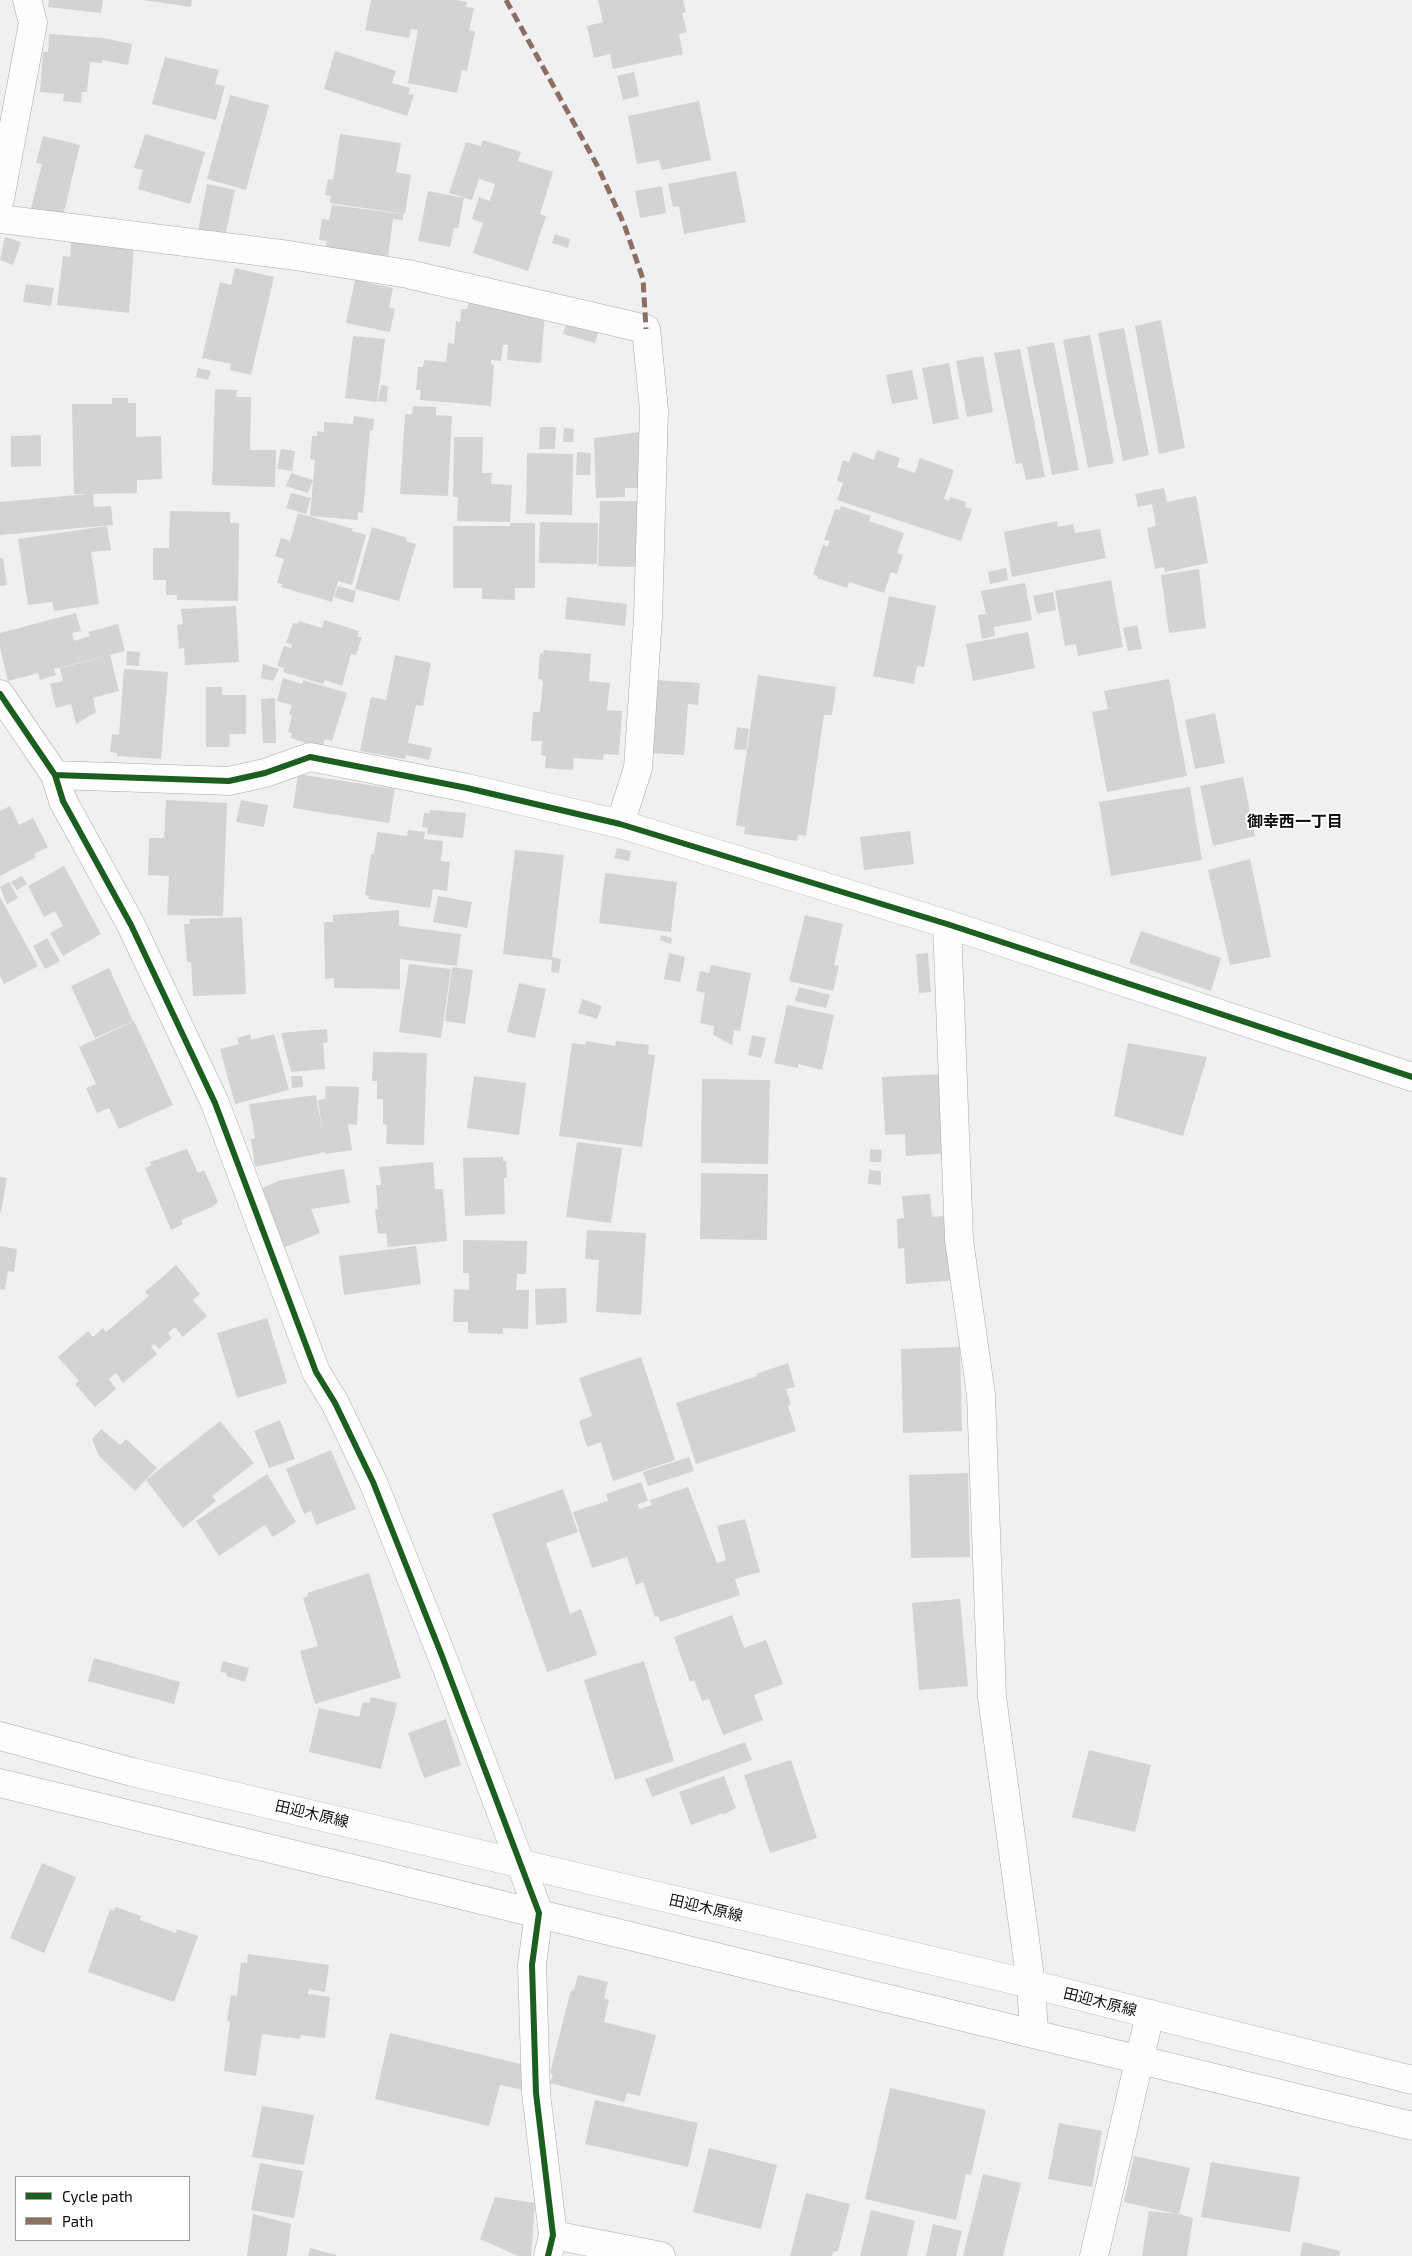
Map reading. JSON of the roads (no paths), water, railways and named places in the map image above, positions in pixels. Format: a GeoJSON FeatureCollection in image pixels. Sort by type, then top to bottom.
{"type":"FeatureCollection","features":[{"type":"Feature","properties":{"kind":"street"},"geometry":{"type":"LineString","coordinates":[[0,199],[33,23],[27,0]]}},
{"type":"Feature","properties":{"kind":"street"},"geometry":{"type":"LineString","coordinates":[[0,219],[289,255],[408,274],[646,328],[654,410],[648,617],[638,768],[620,824]]}},
{"type":"Feature","properties":{"kind":"street"},"geometry":{"type":"LineString","coordinates":[[0,694],[55,775],[63,801],[131,925],[215,1103],[316,1372],[335,1403],[373,1482],[442,1656],[539,1913],[532,1965],[536,2093],[551,2245],[661,2256]]}},
{"type":"Feature","properties":{"kind":"street"},"geometry":{"type":"LineString","coordinates":[[55,775],[229,781],[265,773],[310,757],[466,788],[620,824],[947,924],[1412,1077]]}},
{"type":"Feature","properties":{"kind":"street"},"geometry":{"type":"LineString","coordinates":[[947,924],[959,1240],[981,1395],[992,1697],[1031,1984],[1034,2033]]}},
{"type":"Feature","properties":{"kind":"street","name":"田迎木原線"},"geometry":{"type":"LineString","coordinates":[[0,1736],[132,1772],[1031,1984],[1412,2080]]}},
{"type":"Feature","properties":{"kind":"street"},"geometry":{"type":"LineString","coordinates":[[0,1783],[1412,2126]]}},
{"type":"Feature","properties":{"kind":"street"},"geometry":{"type":"LineString","coordinates":[[1094,2256],[1138,2059],[1150,2014]]}},
{"type":"Feature","properties":{"kind":"district","name":"御幸西一丁目"},"geometry":{"type":"Point","coordinates":[1295,822]}}]}
